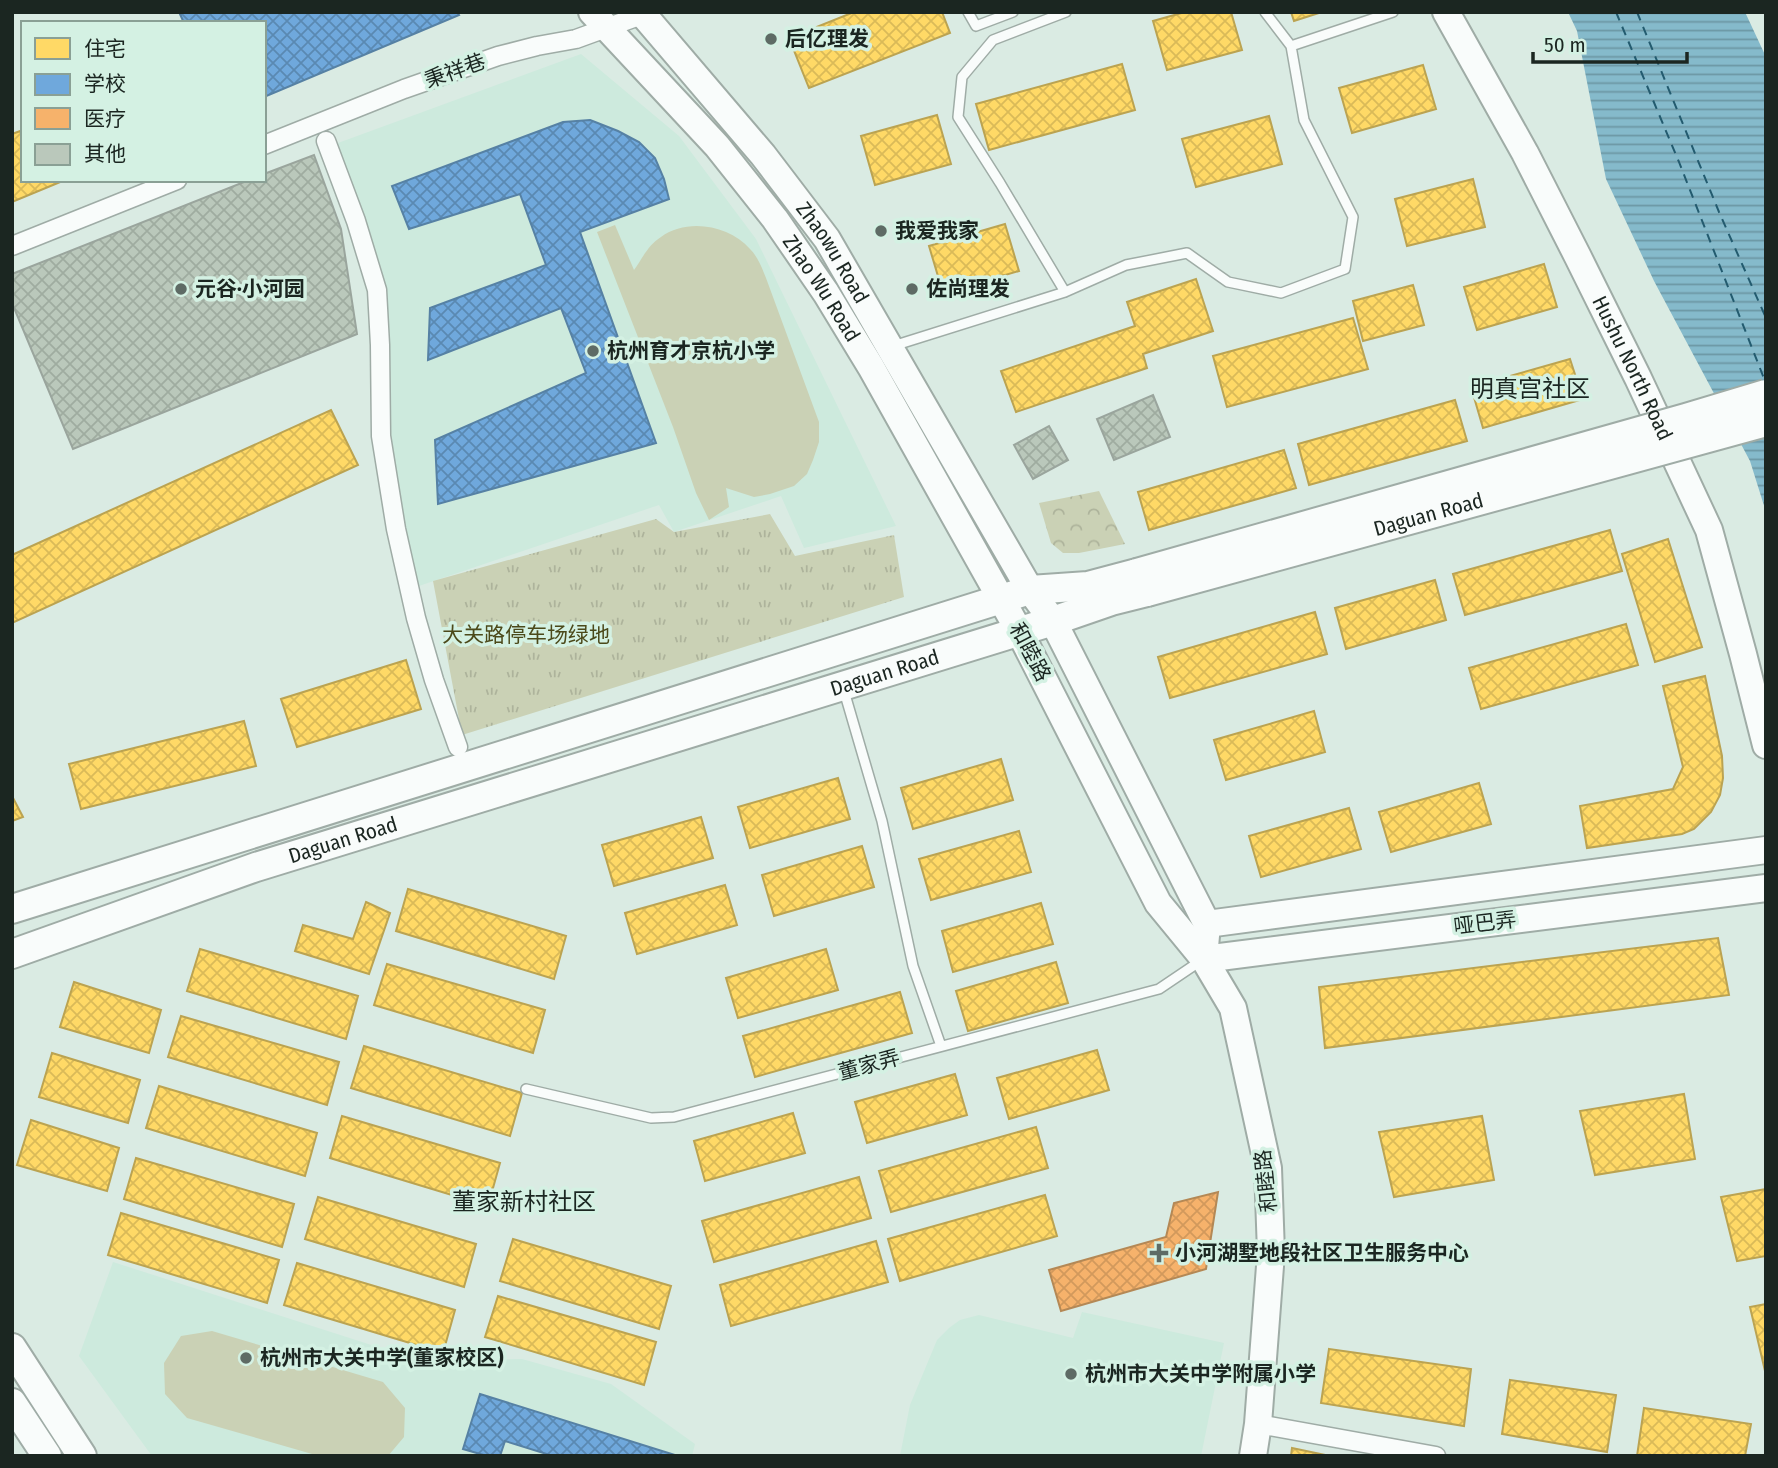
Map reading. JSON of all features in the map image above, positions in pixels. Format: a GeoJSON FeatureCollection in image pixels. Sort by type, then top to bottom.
{"type":"FeatureCollection","features":[{"type":"Feature","properties":{"kind":"main road","name":"Hushu North Road"},"geometry":{"type":"LineString","coordinates":[[1446,12],[1525,153],[1578,257],[1709,530],[1766,745]]}},
{"type":"Feature","properties":{"kind":"main road","name":"Zhaowu Road"},"geometry":{"type":"LineString","coordinates":[[645,13],[763,155],[827,239],[1030,590]]}},
{"type":"Feature","properties":{"kind":"main road","name":"Zhao Wu Road"},"geometry":{"type":"LineString","coordinates":[[599,20],[717,146],[775,219],[826,293],[871,367],[1001,599]]}},
{"type":"Feature","properties":{"kind":"main road","name":"Daguan Road"},"geometry":{"type":"LineString","coordinates":[[12,954],[256,867],[1053,621],[1111,601],[1142,583],[1766,394]]}},
{"type":"Feature","properties":{"kind":"main road","name":"Daguan Road"},"geometry":{"type":"LineString","coordinates":[[12,909],[1030,590],[1142,583],[1766,422]]}},
{"type":"Feature","properties":{"kind":"main road","name":"和睦路"},"geometry":{"type":"LineString","coordinates":[[1030,590],[1053,621],[1207,924]]}},
{"type":"Feature","properties":{"kind":"main road","name":"和睦路"},"geometry":{"type":"LineString","coordinates":[[1001,599],[1158,902],[1204,959],[1233,1008],[1268,1168],[1271,1253],[1258,1424],[1253,1456]]}},
{"type":"Feature","properties":{"kind":"main road","name":"哑巴弄"},"geometry":{"type":"LineString","coordinates":[[1207,924],[1766,850]]}},
{"type":"Feature","properties":{"kind":"main road","name":"哑巴弄"},"geometry":{"type":"LineString","coordinates":[[1204,959],[1766,888]]}},
{"type":"Feature","properties":{"kind":"main road"},"geometry":{"type":"LineString","coordinates":[[1204,959],[1207,924]]}},
{"type":"Feature","properties":{"kind":"main road"},"geometry":{"type":"LineString","coordinates":[[12,1348],[82,1456]]}},
{"type":"Feature","properties":{"kind":"main road"},"geometry":{"type":"LineString","coordinates":[[12,1403],[47,1456]]}},
{"type":"Feature","properties":{"kind":"street","name":"秉祥巷"},"geometry":{"type":"LineString","coordinates":[[266,144],[404,89],[498,56],[576,40],[599,20],[645,13]]}},
{"type":"Feature","properties":{"kind":"street"},"geometry":{"type":"LineString","coordinates":[[326,141],[356,221],[376,290],[382,436],[396,529],[416,618],[458,747]]}},
{"type":"Feature","properties":{"kind":"street"},"geometry":{"type":"LineString","coordinates":[[12,246],[172,182]]}},
{"type":"Feature","properties":{"kind":"street"},"geometry":{"type":"LineString","coordinates":[[1258,1424],[1436,1456]]}},
{"type":"Feature","properties":{"kind":"lane"},"geometry":{"type":"LineString","coordinates":[[968,12],[976,26],[1013,12]]}},
{"type":"Feature","properties":{"kind":"lane"},"geometry":{"type":"LineString","coordinates":[[1065,292],[958,117],[962,77],[993,40],[1066,12]]}},
{"type":"Feature","properties":{"kind":"lane"},"geometry":{"type":"LineString","coordinates":[[888,348],[1065,292],[1126,265],[1186,253],[1228,282],[1281,293],[1345,269],[1353,218],[1304,120],[1291,46],[1265,12]]}},
{"type":"Feature","properties":{"kind":"lane"},"geometry":{"type":"LineString","coordinates":[[1291,46],[1393,12]]}},
{"type":"Feature","properties":{"kind":"lane"},"geometry":{"type":"LineString","coordinates":[[843,686],[882,821],[913,966],[941,1046]]}},
{"type":"Feature","properties":{"kind":"lane","name":"董家弄"},"geometry":{"type":"LineString","coordinates":[[526,1088],[651,1118],[674,1117],[1159,989],[1204,959]]}},
{"type":"Feature","properties":{"kind":"shaded area","name":"杭州育才京杭小学"},"geometry":{"type":"Polygon","coordinates":[[[581,54],[679,136],[756,239],[896,526],[804,548],[781,496],[674,532],[659,505],[413,588],[356,221],[338,143],[581,54]]]}},
{"type":"Feature","properties":{"kind":"shaded area","name":"杭州市大关中学(董家校区)"},"geometry":{"type":"Polygon","coordinates":[[[113,1262],[421,1361],[522,1359],[611,1384],[695,1444],[692,1456],[152,1456],[79,1356],[113,1262]]]}},
{"type":"Feature","properties":{"kind":"shaded area","name":"杭州市大关中学附属小学"},"geometry":{"type":"Polygon","coordinates":[[[1082,1312],[1224,1343],[1201,1456],[900,1456],[910,1405],[937,1340],[949,1328],[960,1320],[979,1315],[1073,1338],[1082,1312]]]}},
{"type":"Feature","properties":{"kind":"green space"},"geometry":{"type":"Polygon","coordinates":[[[615,225],[634,270],[656,240],[671,231],[695,226],[731,234],[750,249],[760,263],[819,422],[819,442],[813,460],[807,474],[794,486],[754,497],[726,488],[729,507],[709,520],[696,493],[597,232],[615,225]]]}},
{"type":"Feature","properties":{"kind":"green space"},"geometry":{"type":"Polygon","coordinates":[[[1099,491],[1125,544],[1079,553],[1063,553],[1051,543],[1039,503],[1099,491]]]}},
{"type":"Feature","properties":{"kind":"green space","name":"大关路停车场绿地"},"geometry":{"type":"Polygon","coordinates":[[[770,514],[795,556],[894,535],[904,597],[462,735],[433,581],[656,519],[674,532],[770,514]]]}},
{"type":"Feature","properties":{"kind":"green space"},"geometry":{"type":"Polygon","coordinates":[[[212,1331],[383,1382],[405,1408],[404,1437],[388,1456],[319,1456],[187,1418],[165,1394],[164,1363],[181,1336],[212,1331]]]}},
{"type":"Feature","properties":{"kind":"water"},"geometry":{"type":"Polygon","coordinates":[[[1568,12],[1745,12],[1766,57],[1766,512],[1750,461],[1654,281],[1606,179],[1577,31],[1568,12]]]}},
{"type":"Feature","properties":{"kind":"building: 住宅"},"geometry":{"type":"Polygon","coordinates":[[[854,12],[942,12],[950,33],[809,88],[789,38],[854,12]]]}},
{"type":"Feature","properties":{"kind":"building: 住宅"},"geometry":{"type":"Polygon","coordinates":[[[1185,12],[1231,12],[1242,50],[1167,70],[1153,21],[1185,12]]]}},
{"type":"Feature","properties":{"kind":"building: 住宅"},"geometry":{"type":"Polygon","coordinates":[[[1291,12],[1322,12],[1294,21],[1291,12]]]}},
{"type":"Feature","properties":{"kind":"building: 住宅"},"geometry":{"type":"Polygon","coordinates":[[[1122,64],[1135,110],[989,150],[976,104],[1122,64]]]}},
{"type":"Feature","properties":{"kind":"building: 住宅"},"geometry":{"type":"Polygon","coordinates":[[[1423,65],[1436,109],[1352,133],[1339,88],[1423,65]]]}},
{"type":"Feature","properties":{"kind":"building: 住宅"},"geometry":{"type":"Polygon","coordinates":[[[937,115],[951,164],[875,185],[861,136],[937,115]]]}},
{"type":"Feature","properties":{"kind":"building: 住宅"},"geometry":{"type":"Polygon","coordinates":[[[1269,116],[1282,164],[1196,187],[1182,139],[1269,116]]]}},
{"type":"Feature","properties":{"kind":"building: 住宅"},"geometry":{"type":"Polygon","coordinates":[[[21,131],[21,182],[60,182],[12,202],[12,134],[21,131]]]}},
{"type":"Feature","properties":{"kind":"building: 住宅"},"geometry":{"type":"Polygon","coordinates":[[[1473,179],[1485,227],[1407,246],[1395,199],[1473,179]]]}},
{"type":"Feature","properties":{"kind":"building: 住宅"},"geometry":{"type":"Polygon","coordinates":[[[1005,224],[1019,271],[943,293],[929,246],[1005,224]]]}},
{"type":"Feature","properties":{"kind":"building: 住宅"},"geometry":{"type":"Polygon","coordinates":[[[1544,264],[1557,307],[1477,330],[1464,287],[1544,264]]]}},
{"type":"Feature","properties":{"kind":"building: 住宅"},"geometry":{"type":"Polygon","coordinates":[[[1196,279],[1213,331],[1143,354],[1147,368],[1016,412],[1001,371],[1135,326],[1127,302],[1196,279]]]}},
{"type":"Feature","properties":{"kind":"building: 住宅"},"geometry":{"type":"Polygon","coordinates":[[[1413,285],[1424,325],[1363,341],[1353,301],[1413,285]]]}},
{"type":"Feature","properties":{"kind":"building: 住宅"},"geometry":{"type":"Polygon","coordinates":[[[1353,318],[1368,369],[1227,407],[1213,356],[1353,318]]]}},
{"type":"Feature","properties":{"kind":"building: 住宅"},"geometry":{"type":"Polygon","coordinates":[[[1570,359],[1583,399],[1483,428],[1471,387],[1570,359]]]}},
{"type":"Feature","properties":{"kind":"building: 住宅"},"geometry":{"type":"Polygon","coordinates":[[[1455,400],[1467,441],[1309,485],[1298,444],[1455,400]]]}},
{"type":"Feature","properties":{"kind":"building: 住宅"},"geometry":{"type":"Polygon","coordinates":[[[331,410],[358,465],[12,623],[12,555],[331,410]]]}},
{"type":"Feature","properties":{"kind":"building: 住宅"},"geometry":{"type":"Polygon","coordinates":[[[1284,450],[1296,488],[1149,530],[1138,492],[1284,450]]]}},
{"type":"Feature","properties":{"kind":"building: 住宅"},"geometry":{"type":"Polygon","coordinates":[[[1610,530],[1622,571],[1465,615],[1453,574],[1610,530]]]}},
{"type":"Feature","properties":{"kind":"building: 住宅"},"geometry":{"type":"Polygon","coordinates":[[[1668,539],[1702,647],[1655,662],[1622,554],[1668,539]]]}},
{"type":"Feature","properties":{"kind":"building: 住宅"},"geometry":{"type":"Polygon","coordinates":[[[1435,580],[1446,620],[1346,649],[1335,608],[1435,580]]]}},
{"type":"Feature","properties":{"kind":"building: 住宅"},"geometry":{"type":"Polygon","coordinates":[[[1315,612],[1327,654],[1170,698],[1158,657],[1315,612]]]}},
{"type":"Feature","properties":{"kind":"building: 住宅"},"geometry":{"type":"Polygon","coordinates":[[[1626,624],[1638,665],[1481,709],[1469,668],[1626,624]]]}},
{"type":"Feature","properties":{"kind":"building: 住宅"},"geometry":{"type":"Polygon","coordinates":[[[406,660],[421,709],[297,747],[281,699],[406,660]]]}},
{"type":"Feature","properties":{"kind":"building: 住宅"},"geometry":{"type":"Polygon","coordinates":[[[1705,676],[1722,756],[1723,778],[1720,795],[1711,812],[1694,829],[1682,834],[1587,848],[1580,806],[1673,789],[1683,767],[1663,686],[1705,676]]]}},
{"type":"Feature","properties":{"kind":"building: 住宅"},"geometry":{"type":"Polygon","coordinates":[[[1314,711],[1325,752],[1226,780],[1214,740],[1314,711]]]}},
{"type":"Feature","properties":{"kind":"building: 住宅"},"geometry":{"type":"Polygon","coordinates":[[[244,721],[256,766],[81,809],[69,764],[244,721]]]}},
{"type":"Feature","properties":{"kind":"building: 住宅"},"geometry":{"type":"Polygon","coordinates":[[[1001,759],[1013,800],[913,829],[901,788],[1001,759]]]}},
{"type":"Feature","properties":{"kind":"building: 住宅"},"geometry":{"type":"Polygon","coordinates":[[[838,778],[850,819],[750,848],[738,807],[838,778]]]}},
{"type":"Feature","properties":{"kind":"building: 住宅"},"geometry":{"type":"Polygon","coordinates":[[[1479,783],[1491,824],[1391,852],[1379,812],[1479,783]]]}},
{"type":"Feature","properties":{"kind":"building: 住宅"},"geometry":{"type":"Polygon","coordinates":[[[12,796],[23,817],[12,821],[12,796]]]}},
{"type":"Feature","properties":{"kind":"building: 住宅"},"geometry":{"type":"Polygon","coordinates":[[[1349,808],[1361,849],[1261,877],[1249,836],[1349,808]]]}},
{"type":"Feature","properties":{"kind":"building: 住宅"},"geometry":{"type":"Polygon","coordinates":[[[701,817],[713,858],[614,886],[602,845],[701,817]]]}},
{"type":"Feature","properties":{"kind":"building: 住宅"},"geometry":{"type":"Polygon","coordinates":[[[1019,831],[1031,872],[931,900],[919,859],[1019,831]]]}},
{"type":"Feature","properties":{"kind":"building: 住宅"},"geometry":{"type":"Polygon","coordinates":[[[862,846],[874,887],[774,916],[762,875],[862,846]]]}},
{"type":"Feature","properties":{"kind":"building: 住宅"},"geometry":{"type":"Polygon","coordinates":[[[725,885],[737,925],[637,954],[625,913],[725,885]]]}},
{"type":"Feature","properties":{"kind":"building: 住宅"},"geometry":{"type":"Polygon","coordinates":[[[408,889],[566,936],[554,979],[396,931],[408,889]]]}},
{"type":"Feature","properties":{"kind":"building: 住宅"},"geometry":{"type":"Polygon","coordinates":[[[366,902],[390,913],[369,974],[295,951],[303,925],[353,939],[366,902]]]}},
{"type":"Feature","properties":{"kind":"building: 住宅"},"geometry":{"type":"Polygon","coordinates":[[[1041,903],[1053,944],[953,972],[942,931],[1041,903]]]}},
{"type":"Feature","properties":{"kind":"building: 住宅"},"geometry":{"type":"Polygon","coordinates":[[[1718,938],[1729,995],[1325,1048],[1319,987],[1718,938]]]}},
{"type":"Feature","properties":{"kind":"building: 住宅"},"geometry":{"type":"Polygon","coordinates":[[[200,949],[358,996],[346,1039],[187,991],[200,949]]]}},
{"type":"Feature","properties":{"kind":"building: 住宅"},"geometry":{"type":"Polygon","coordinates":[[[826,949],[838,990],[738,1018],[726,978],[826,949]]]}},
{"type":"Feature","properties":{"kind":"building: 住宅"},"geometry":{"type":"Polygon","coordinates":[[[1056,962],[1068,1003],[968,1031],[956,991],[1056,962]]]}},
{"type":"Feature","properties":{"kind":"building: 住宅"},"geometry":{"type":"Polygon","coordinates":[[[387,964],[545,1010],[533,1053],[374,1005],[387,964]]]}},
{"type":"Feature","properties":{"kind":"building: 住宅"},"geometry":{"type":"Polygon","coordinates":[[[74,982],[161,1010],[149,1053],[60,1027],[74,982]]]}},
{"type":"Feature","properties":{"kind":"building: 住宅"},"geometry":{"type":"Polygon","coordinates":[[[900,992],[912,1033],[755,1077],[743,1036],[900,992]]]}},
{"type":"Feature","properties":{"kind":"building: 住宅"},"geometry":{"type":"Polygon","coordinates":[[[181,1016],[339,1062],[327,1105],[168,1057],[181,1016]]]}},
{"type":"Feature","properties":{"kind":"building: 住宅"},"geometry":{"type":"Polygon","coordinates":[[[364,1046],[522,1093],[510,1136],[351,1088],[364,1046]]]}},
{"type":"Feature","properties":{"kind":"building: 住宅"},"geometry":{"type":"Polygon","coordinates":[[[1097,1050],[1109,1090],[1009,1119],[997,1078],[1097,1050]]]}},
{"type":"Feature","properties":{"kind":"building: 住宅"},"geometry":{"type":"Polygon","coordinates":[[[52,1053],[140,1080],[128,1123],[39,1097],[52,1053]]]}},
{"type":"Feature","properties":{"kind":"building: 住宅"},"geometry":{"type":"Polygon","coordinates":[[[955,1074],[967,1115],[867,1143],[855,1102],[955,1074]]]}},
{"type":"Feature","properties":{"kind":"building: 住宅"},"geometry":{"type":"Polygon","coordinates":[[[159,1086],[317,1133],[305,1176],[146,1128],[159,1086]]]}},
{"type":"Feature","properties":{"kind":"building: 住宅"},"geometry":{"type":"Polygon","coordinates":[[[1684,1094],[1695,1159],[1595,1175],[1580,1111],[1684,1094]]]}},
{"type":"Feature","properties":{"kind":"building: 住宅"},"geometry":{"type":"Polygon","coordinates":[[[793,1113],[805,1153],[705,1181],[694,1141],[793,1113]]]}},
{"type":"Feature","properties":{"kind":"building: 住宅"},"geometry":{"type":"Polygon","coordinates":[[[342,1116],[500,1163],[488,1206],[330,1158],[342,1116]]]}},
{"type":"Feature","properties":{"kind":"building: 住宅"},"geometry":{"type":"Polygon","coordinates":[[[1482,1116],[1494,1180],[1394,1197],[1379,1132],[1482,1116]]]}},
{"type":"Feature","properties":{"kind":"building: 住宅"},"geometry":{"type":"Polygon","coordinates":[[[31,1120],[119,1148],[107,1191],[17,1165],[31,1120]]]}},
{"type":"Feature","properties":{"kind":"building: 住宅"},"geometry":{"type":"Polygon","coordinates":[[[1036,1127],[1048,1168],[891,1212],[879,1171],[1036,1127]]]}},
{"type":"Feature","properties":{"kind":"building: 住宅"},"geometry":{"type":"Polygon","coordinates":[[[136,1158],[294,1204],[282,1247],[124,1199],[136,1158]]]}},
{"type":"Feature","properties":{"kind":"building: 住宅"},"geometry":{"type":"Polygon","coordinates":[[[859,1177],[871,1218],[714,1262],[702,1221],[859,1177]]]}},
{"type":"Feature","properties":{"kind":"building: 住宅"},"geometry":{"type":"Polygon","coordinates":[[[1766,1189],[1766,1256],[1737,1261],[1721,1197],[1766,1189]]]}},
{"type":"Feature","properties":{"kind":"building: 住宅"},"geometry":{"type":"Polygon","coordinates":[[[1045,1195],[1057,1236],[900,1281],[888,1239],[1045,1195]]]}},
{"type":"Feature","properties":{"kind":"building: 住宅"},"geometry":{"type":"Polygon","coordinates":[[[318,1197],[476,1244],[464,1287],[305,1239],[318,1197]]]}},
{"type":"Feature","properties":{"kind":"building: 住宅"},"geometry":{"type":"Polygon","coordinates":[[[121,1213],[279,1260],[267,1303],[108,1255],[121,1213]]]}},
{"type":"Feature","properties":{"kind":"building: 住宅"},"geometry":{"type":"Polygon","coordinates":[[[513,1239],[671,1286],[659,1329],[500,1281],[513,1239]]]}},
{"type":"Feature","properties":{"kind":"building: 住宅"},"geometry":{"type":"Polygon","coordinates":[[[876,1241],[888,1282],[731,1326],[720,1285],[876,1241]]]}},
{"type":"Feature","properties":{"kind":"building: 住宅"},"geometry":{"type":"Polygon","coordinates":[[[297,1263],[455,1310],[443,1353],[284,1305],[297,1263]]]}},
{"type":"Feature","properties":{"kind":"building: 住宅"},"geometry":{"type":"Polygon","coordinates":[[[498,1296],[656,1342],[644,1385],[485,1337],[498,1296]]]}},
{"type":"Feature","properties":{"kind":"building: 住宅"},"geometry":{"type":"Polygon","coordinates":[[[1766,1304],[1766,1371],[1765,1371],[1750,1307],[1766,1304]]]}},
{"type":"Feature","properties":{"kind":"building: 住宅"},"geometry":{"type":"Polygon","coordinates":[[[1329,1349],[1471,1369],[1464,1426],[1321,1403],[1329,1349]]]}},
{"type":"Feature","properties":{"kind":"building: 住宅"},"geometry":{"type":"Polygon","coordinates":[[[1510,1380],[1616,1395],[1607,1452],[1502,1434],[1510,1380]]]}},
{"type":"Feature","properties":{"kind":"building: 住宅"},"geometry":{"type":"Polygon","coordinates":[[[1644,1408],[1751,1424],[1745,1456],[1637,1456],[1644,1408]]]}},
{"type":"Feature","properties":{"kind":"building: 住宅"},"geometry":{"type":"Polygon","coordinates":[[[1292,1448],[1330,1456],[1291,1456],[1292,1448]]]}},
{"type":"Feature","properties":{"kind":"building: 学校"},"geometry":{"type":"Polygon","coordinates":[[[179,12],[457,12],[459,15],[266,96],[266,21],[183,21],[179,12]]]}},
{"type":"Feature","properties":{"kind":"building: 学校"},"geometry":{"type":"Polygon","coordinates":[[[590,120],[639,142],[655,158],[669,199],[580,232],[656,443],[438,504],[435,440],[586,373],[561,308],[428,360],[430,308],[546,265],[520,194],[409,229],[392,186],[563,122],[590,120]]]}},
{"type":"Feature","properties":{"kind":"building: 学校"},"geometry":{"type":"Polygon","coordinates":[[[480,1394],[678,1456],[553,1456],[505,1441],[500,1456],[487,1456],[463,1449],[480,1394]]]}},
{"type":"Feature","properties":{"kind":"building: 医疗","name":"小河湖墅地段社区卫生服务中心"},"geometry":{"type":"Polygon","coordinates":[[[1218,1192],[1206,1269],[1061,1311],[1049,1270],[1166,1237],[1174,1203],[1218,1192]]]}},
{"type":"Feature","properties":{"kind":"building: 其他","name":"元谷·小河园"},"geometry":{"type":"Polygon","coordinates":[[[314,155],[341,229],[357,334],[73,449],[12,303],[12,274],[244,182],[266,182],[266,173],[314,155]]]}},
{"type":"Feature","properties":{"kind":"building: 其他"},"geometry":{"type":"Polygon","coordinates":[[[1153,395],[1170,437],[1114,460],[1097,419],[1153,395]]]}},
{"type":"Feature","properties":{"kind":"building: 其他"},"geometry":{"type":"Polygon","coordinates":[[[1049,426],[1068,460],[1033,479],[1014,445],[1049,426]]]}},
{"type":"Feature","properties":{"kind":"ferry route"},"geometry":{"type":"LineString","coordinates":[[1616,12],[1679,162],[1765,381]]}},
{"type":"Feature","properties":{"kind":"ferry route"},"geometry":{"type":"LineString","coordinates":[[1637,12],[1719,212],[1766,318]]}},
{"type":"Feature","properties":{"kind":"place","name":"后亿理发"},"geometry":{"type":"Point","coordinates":[771,39]}},
{"type":"Feature","properties":{"kind":"place","name":"我爱我家"},"geometry":{"type":"Point","coordinates":[881,231]}},
{"type":"Feature","properties":{"kind":"place","name":"元谷·小河园"},"geometry":{"type":"Point","coordinates":[181,289]}},
{"type":"Feature","properties":{"kind":"place","name":"佐尚理发"},"geometry":{"type":"Point","coordinates":[912,289]}},
{"type":"Feature","properties":{"kind":"place","name":"杭州育才京杭小学"},"geometry":{"type":"Point","coordinates":[593,351]}},
{"type":"Feature","properties":{"kind":"place","name":"小河湖墅地段社区卫生服务中心"},"geometry":{"type":"Point","coordinates":[1159,1253]}},
{"type":"Feature","properties":{"kind":"place","name":"杭州市大关中学(董家校区)"},"geometry":{"type":"Point","coordinates":[246,1358]}},
{"type":"Feature","properties":{"kind":"place","name":"杭州市大关中学附属小学"},"geometry":{"type":"Point","coordinates":[1071,1374]}},
{"type":"Feature","properties":{"kind":"district","name":"明真宫社区"},"geometry":{"type":"Point","coordinates":[1530,389]}},
{"type":"Feature","properties":{"kind":"district","name":"董家新村社区"},"geometry":{"type":"Point","coordinates":[524,1202]}}]}
